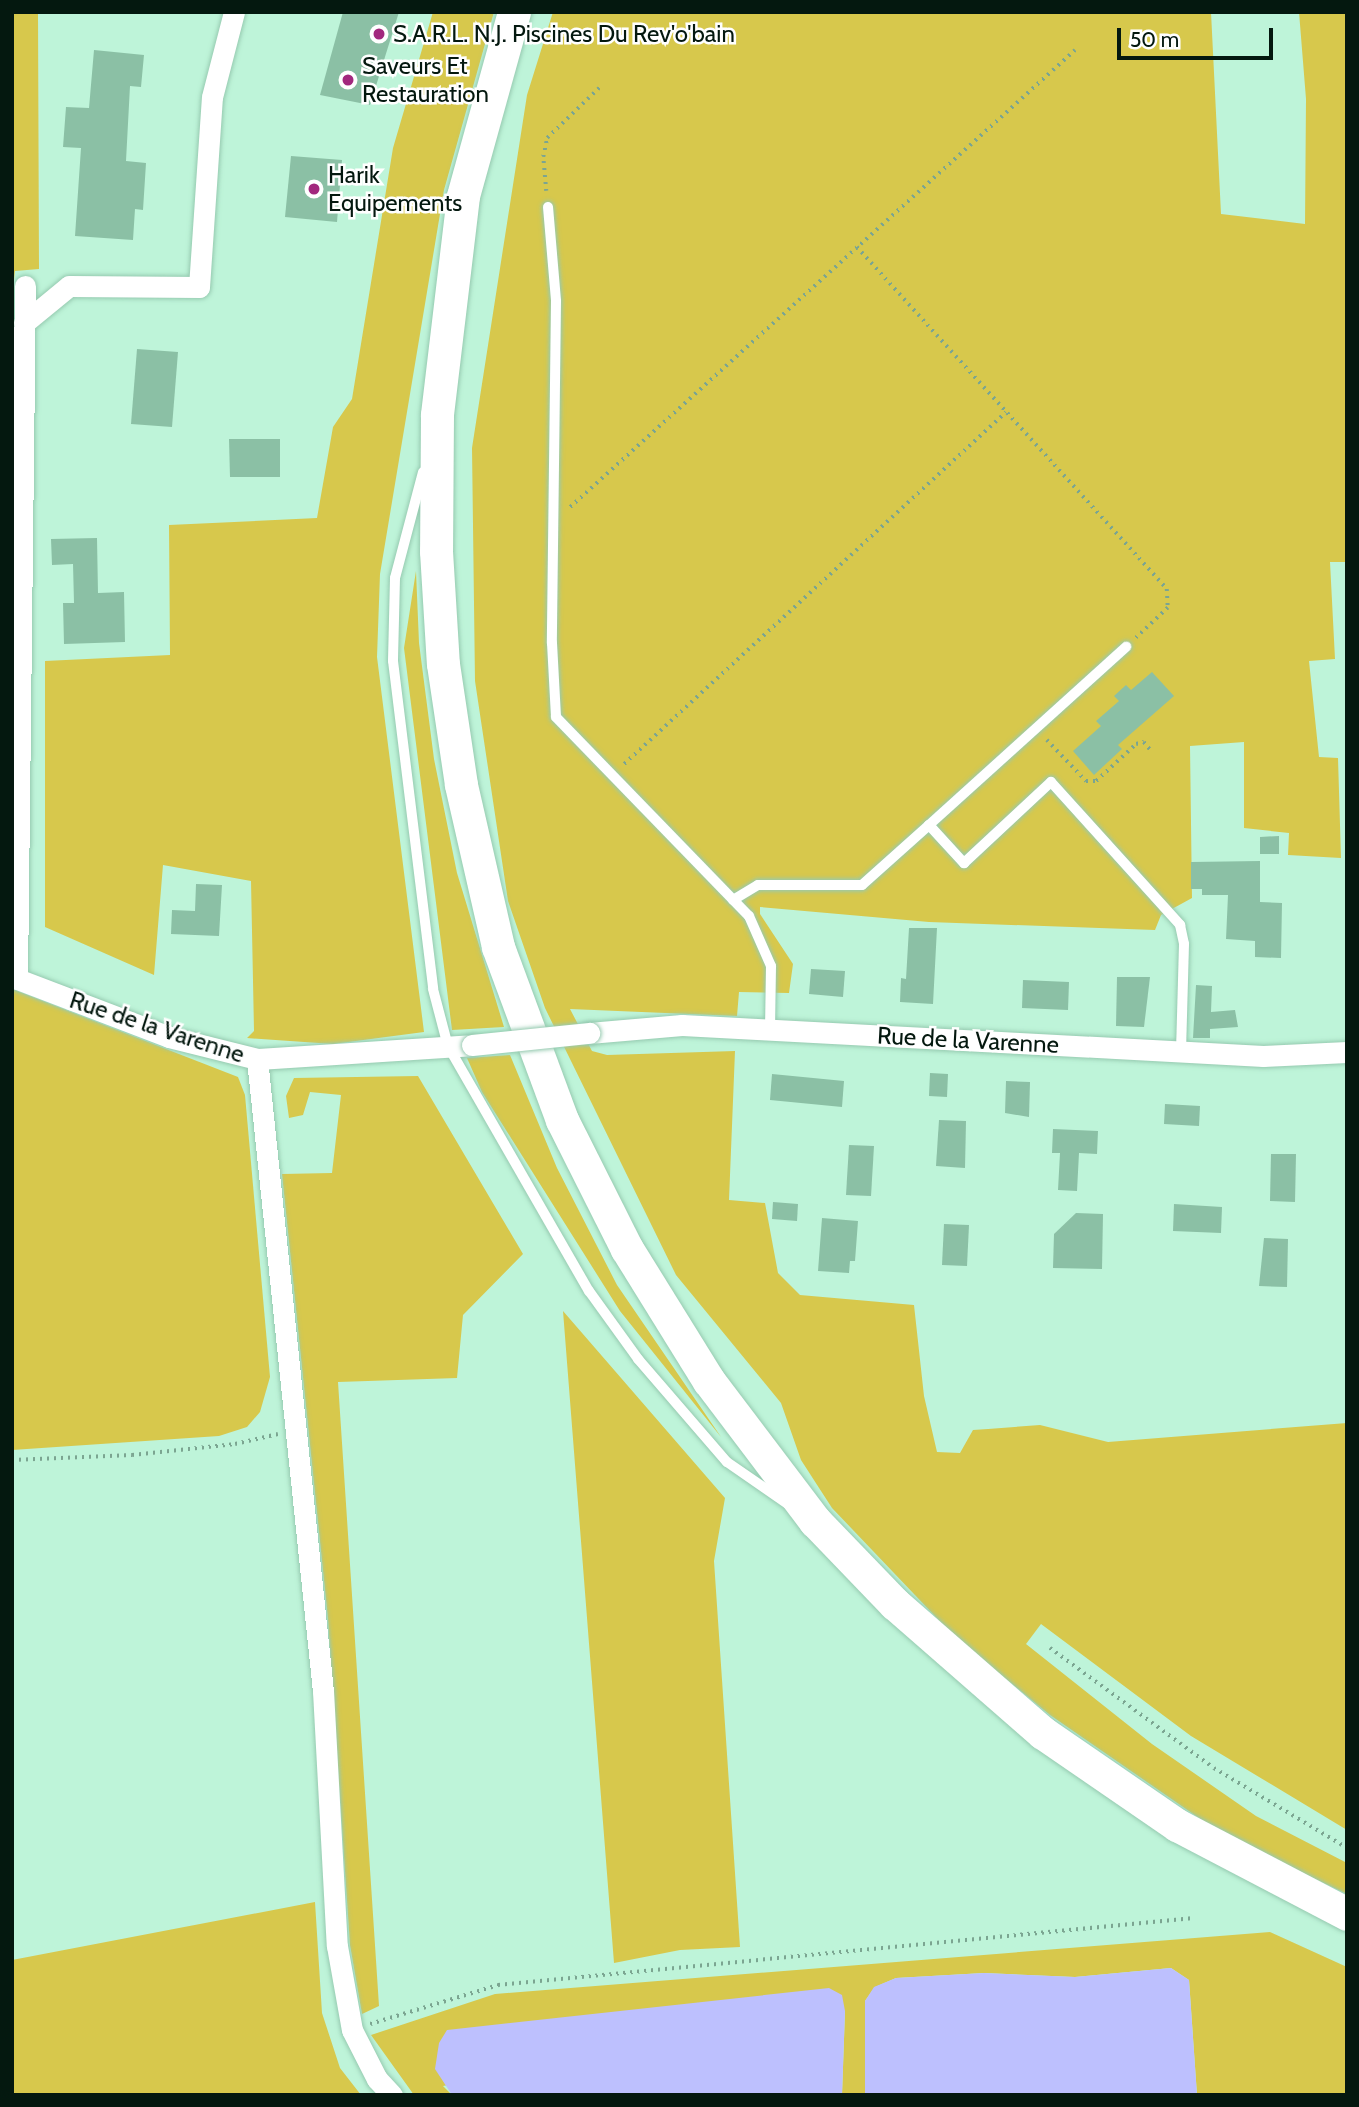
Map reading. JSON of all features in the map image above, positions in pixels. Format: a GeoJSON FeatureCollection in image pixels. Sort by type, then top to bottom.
{"type":"FeatureCollection","features":[{"type":"Feature","properties":{"kind":"main road"},"geometry":{"type":"LineString","coordinates":[[514,12],[463,196],[437,415],[436,551],[443,664],[461,785],[498,947],[562,1120],[627,1249],[709,1381],[816,1521],[895,1604],[1043,1733],[1177,1825],[1347,1914]]}},
{"type":"Feature","properties":{"kind":"street"},"geometry":{"type":"LineString","coordinates":[[24,323],[69,286],[199,287],[212,97],[234,12]]}},
{"type":"Feature","properties":{"kind":"street"},"geometry":{"type":"LineString","coordinates":[[15,978],[18,370],[25,286]]}},
{"type":"Feature","properties":{"kind":"street","name":"Rue de la Varenne"},"geometry":{"type":"LineString","coordinates":[[15,978],[169,1037],[257,1059],[472,1045],[682,1024],[1263,1056],[1347,1052]]}},
{"type":"Feature","properties":{"kind":"street"},"geometry":{"type":"LineString","coordinates":[[257,1059],[293,1432],[323,1691],[337,1946],[352,2030],[377,2079],[392,2095]]}},
{"type":"Feature","properties":{"kind":"lane"},"geometry":{"type":"LineString","coordinates":[[548,207],[556,302],[553,514],[555,717],[749,916],[771,966],[770,1029]]}},
{"type":"Feature","properties":{"kind":"lane"},"geometry":{"type":"LineString","coordinates":[[437,415],[395,578],[393,661],[433,989],[448,1046],[589,1291],[638,1359],[727,1462],[816,1521]]}},
{"type":"Feature","properties":{"kind":"lane"},"geometry":{"type":"LineString","coordinates":[[733,900],[758,886],[862,885],[1126,648]]}},
{"type":"Feature","properties":{"kind":"lane"},"geometry":{"type":"LineString","coordinates":[[929,825],[964,863],[1051,782],[1180,925],[1184,944],[1181,1052]]}},
{"type":"Feature","properties":{"kind":"path"},"geometry":{"type":"LineString","coordinates":[[553,514],[566,510],[1074,50]]}},
{"type":"Feature","properties":{"kind":"path"},"geometry":{"type":"LineString","coordinates":[[548,207],[543,157],[547,138],[600,87]]}},
{"type":"Feature","properties":{"kind":"path"},"geometry":{"type":"LineString","coordinates":[[857,247],[1167,590],[1168,608],[1126,648]]}},
{"type":"Feature","properties":{"kind":"path"},"geometry":{"type":"LineString","coordinates":[[612,775],[1006,412]]}},
{"type":"Feature","properties":{"kind":"path"},"geometry":{"type":"LineString","coordinates":[[1036,728],[1086,781],[1096,781],[1136,744],[1144,741],[1152,752]]}},
{"type":"Feature","properties":{"kind":"path"},"geometry":{"type":"LineString","coordinates":[[12,1460],[209,1447],[293,1432]]}},
{"type":"Feature","properties":{"kind":"path"},"geometry":{"type":"LineString","coordinates":[[1050,1648],[1214,1768],[1347,1848]]}},
{"type":"Feature","properties":{"kind":"path"},"geometry":{"type":"LineString","coordinates":[[352,2030],[442,1998],[498,1985],[1005,1932],[1194,1918]]}},
{"type":"Feature","properties":{"kind":"shaded area"},"geometry":{"type":"Polygon","coordinates":[[[12,12],[38,12],[39,269],[15,271],[12,298],[12,12]]]}},
{"type":"Feature","properties":{"kind":"shaded area"},"geometry":{"type":"Polygon","coordinates":[[[433,12],[494,12],[444,190],[380,574],[377,657],[424,1032],[333,1044],[247,1038],[254,1031],[251,881],[163,865],[154,975],[45,927],[45,661],[170,655],[169,525],[317,518],[333,427],[352,399],[393,148],[433,12]]]}},
{"type":"Feature","properties":{"kind":"shaded area"},"geometry":{"type":"Polygon","coordinates":[[[553,12],[1211,12],[1221,214],[1305,224],[1306,99],[1299,12],[1347,12],[1347,562],[1330,562],[1335,659],[1309,661],[1319,757],[1338,758],[1341,858],[1288,855],[1289,833],[1244,828],[1244,742],[1190,746],[1192,898],[1161,915],[1155,930],[929,922],[760,907],[760,914],[793,964],[789,993],[739,992],[737,1016],[570,1009],[592,1051],[607,1055],[735,1051],[729,1200],[765,1203],[778,1273],[800,1295],[914,1305],[924,1396],[937,1452],[960,1453],[973,1430],[1040,1425],[1108,1442],[1347,1423],[1347,1830],[1191,1736],[1041,1624],[1026,1644],[1152,1744],[1256,1816],[1347,1863],[1347,1894],[1225,1836],[1050,1715],[954,1636],[832,1508],[801,1460],[781,1403],[676,1275],[545,1008],[508,901],[475,681],[472,448],[527,95],[553,12]]]}},
{"type":"Feature","properties":{"kind":"shaded area"},"geometry":{"type":"Polygon","coordinates":[[[416,571],[419,643],[434,759],[457,873],[504,1027],[452,1030],[404,648],[416,571]]]}},
{"type":"Feature","properties":{"kind":"shaded area"},"geometry":{"type":"Polygon","coordinates":[[[12,989],[238,1077],[245,1095],[270,1377],[260,1412],[247,1427],[219,1436],[12,1450],[12,989]]]}},
{"type":"Feature","properties":{"kind":"shaded area"},"geometry":{"type":"Polygon","coordinates":[[[510,1055],[557,1168],[617,1285],[721,1437],[620,1311],[482,1092],[467,1058],[510,1055]]]}},
{"type":"Feature","properties":{"kind":"shaded area"},"geometry":{"type":"Polygon","coordinates":[[[418,1076],[523,1254],[463,1315],[457,1378],[338,1382],[379,2006],[362,2014],[350,1945],[328,1619],[282,1174],[332,1173],[341,1095],[310,1092],[303,1115],[289,1118],[286,1096],[294,1078],[418,1076]]]}},
{"type":"Feature","properties":{"kind":"shaded area"},"geometry":{"type":"Polygon","coordinates":[[[563,1311],[725,1498],[714,1561],[740,1947],[680,1950],[614,1963],[563,1311]]]}},
{"type":"Feature","properties":{"kind":"shaded area"},"geometry":{"type":"Polygon","coordinates":[[[315,1902],[322,2013],[340,2068],[361,2095],[12,2095],[12,1960],[315,1902]]]}},
{"type":"Feature","properties":{"kind":"shaded area"},"geometry":{"type":"Polygon","coordinates":[[[1270,1932],[1347,1967],[1347,2095],[1197,2095],[1189,1980],[1171,1968],[1075,1977],[984,1973],[896,1978],[875,1987],[865,2001],[865,2095],[842,2095],[845,2011],[443,2086],[452,2095],[414,2095],[371,2035],[495,1994],[1270,1932]]]}},
{"type":"Feature","properties":{"kind":"water"},"geometry":{"type":"Polygon","coordinates":[[[1171,1968],[1189,1980],[1197,2095],[865,2095],[865,2001],[874,1987],[896,1978],[984,1973],[1075,1977],[1171,1968]]]}},
{"type":"Feature","properties":{"kind":"water"},"geometry":{"type":"Polygon","coordinates":[[[829,1988],[842,1995],[845,2011],[842,2095],[452,2095],[435,2069],[439,2043],[447,2030],[829,1988]]]}},
{"type":"Feature","properties":{"kind":"building"},"geometry":{"type":"Polygon","coordinates":[[[343,12],[399,12],[370,105],[320,95],[343,12]]]}},
{"type":"Feature","properties":{"kind":"building"},"geometry":{"type":"Polygon","coordinates":[[[94,50],[144,55],[141,87],[130,86],[126,161],[146,163],[143,210],[135,209],[133,240],[75,236],[81,148],[63,147],[66,107],[89,108],[94,50]]]}},
{"type":"Feature","properties":{"kind":"building","name":"Harik Equipements"},"geometry":{"type":"Polygon","coordinates":[[[291,156],[342,160],[337,222],[285,217],[291,156]]]}},
{"type":"Feature","properties":{"kind":"building"},"geometry":{"type":"Polygon","coordinates":[[[137,349],[178,352],[172,427],[131,424],[137,349]]]}},
{"type":"Feature","properties":{"kind":"building"},"geometry":{"type":"Polygon","coordinates":[[[229,439],[280,439],[280,477],[230,477],[229,439]]]}},
{"type":"Feature","properties":{"kind":"building"},"geometry":{"type":"Polygon","coordinates":[[[97,538],[98,593],[124,592],[125,642],[64,644],[63,603],[74,603],[73,564],[52,565],[51,539],[97,538]]]}},
{"type":"Feature","properties":{"kind":"building"},"geometry":{"type":"Polygon","coordinates":[[[1152,672],[1174,696],[1118,745],[1122,749],[1094,775],[1073,751],[1101,726],[1096,721],[1119,701],[1114,696],[1126,685],[1131,690],[1152,672]]]}},
{"type":"Feature","properties":{"kind":"building"},"geometry":{"type":"Polygon","coordinates":[[[1279,836],[1279,854],[1260,854],[1260,837],[1279,836]]]}},
{"type":"Feature","properties":{"kind":"building"},"geometry":{"type":"Polygon","coordinates":[[[1260,861],[1260,902],[1282,903],[1281,958],[1255,957],[1255,941],[1226,939],[1228,895],[1202,895],[1202,889],[1191,889],[1191,862],[1260,861]]]}},
{"type":"Feature","properties":{"kind":"building"},"geometry":{"type":"Polygon","coordinates":[[[196,884],[222,885],[219,936],[171,934],[172,910],[195,911],[196,884]]]}},
{"type":"Feature","properties":{"kind":"building"},"geometry":{"type":"Polygon","coordinates":[[[909,928],[937,928],[933,1004],[900,1002],[901,978],[906,979],[909,928]]]}},
{"type":"Feature","properties":{"kind":"building"},"geometry":{"type":"Polygon","coordinates":[[[811,969],[845,971],[843,997],[809,994],[811,969]]]}},
{"type":"Feature","properties":{"kind":"building"},"geometry":{"type":"Polygon","coordinates":[[[1117,977],[1150,977],[1144,1027],[1116,1026],[1117,977]]]}},
{"type":"Feature","properties":{"kind":"building"},"geometry":{"type":"Polygon","coordinates":[[[1023,980],[1069,982],[1068,1010],[1022,1008],[1023,980]]]}},
{"type":"Feature","properties":{"kind":"building"},"geometry":{"type":"Polygon","coordinates":[[[1196,985],[1212,986],[1211,1012],[1235,1010],[1238,1027],[1210,1029],[1210,1038],[1193,1038],[1196,985]]]}},
{"type":"Feature","properties":{"kind":"building"},"geometry":{"type":"Polygon","coordinates":[[[930,1073],[948,1074],[947,1097],[929,1096],[930,1073]]]}},
{"type":"Feature","properties":{"kind":"building"},"geometry":{"type":"Polygon","coordinates":[[[772,1074],[844,1081],[842,1107],[770,1100],[772,1074]]]}},
{"type":"Feature","properties":{"kind":"building"},"geometry":{"type":"Polygon","coordinates":[[[1006,1081],[1030,1082],[1029,1117],[1005,1113],[1006,1081]]]}},
{"type":"Feature","properties":{"kind":"building"},"geometry":{"type":"Polygon","coordinates":[[[1165,1104],[1200,1106],[1199,1126],[1164,1124],[1165,1104]]]}},
{"type":"Feature","properties":{"kind":"building"},"geometry":{"type":"Polygon","coordinates":[[[939,1120],[966,1121],[965,1168],[936,1166],[939,1120]]]}},
{"type":"Feature","properties":{"kind":"building"},"geometry":{"type":"Polygon","coordinates":[[[1053,1129],[1098,1131],[1097,1154],[1079,1153],[1077,1191],[1058,1190],[1060,1153],[1052,1153],[1053,1129]]]}},
{"type":"Feature","properties":{"kind":"building"},"geometry":{"type":"Polygon","coordinates":[[[849,1145],[874,1146],[871,1196],[846,1195],[849,1145]]]}},
{"type":"Feature","properties":{"kind":"building"},"geometry":{"type":"Polygon","coordinates":[[[1271,1154],[1296,1154],[1295,1202],[1270,1201],[1271,1154]]]}},
{"type":"Feature","properties":{"kind":"building"},"geometry":{"type":"Polygon","coordinates":[[[773,1202],[798,1204],[797,1221],[772,1219],[773,1202]]]}},
{"type":"Feature","properties":{"kind":"building"},"geometry":{"type":"Polygon","coordinates":[[[1174,1204],[1222,1207],[1221,1233],[1173,1231],[1174,1204]]]}},
{"type":"Feature","properties":{"kind":"building"},"geometry":{"type":"Polygon","coordinates":[[[1076,1213],[1103,1214],[1102,1269],[1053,1268],[1054,1234],[1076,1213]]]}},
{"type":"Feature","properties":{"kind":"building"},"geometry":{"type":"Polygon","coordinates":[[[822,1218],[858,1221],[855,1261],[850,1261],[849,1273],[818,1271],[822,1218]]]}},
{"type":"Feature","properties":{"kind":"building"},"geometry":{"type":"Polygon","coordinates":[[[944,1224],[969,1225],[967,1266],[942,1265],[944,1224]]]}},
{"type":"Feature","properties":{"kind":"building"},"geometry":{"type":"Polygon","coordinates":[[[1264,1238],[1288,1239],[1287,1287],[1259,1286],[1264,1238]]]}},
{"type":"Feature","properties":{"kind":"place","name":"S.A.R.L. N.J. Piscines Du Rev'o'bain"},"geometry":{"type":"Point","coordinates":[379,34]}},
{"type":"Feature","properties":{"kind":"place","name":"Saveurs Et Restauration"},"geometry":{"type":"Point","coordinates":[348,80]}},
{"type":"Feature","properties":{"kind":"place","name":"Harik Equipements"},"geometry":{"type":"Point","coordinates":[314,189]}}]}
